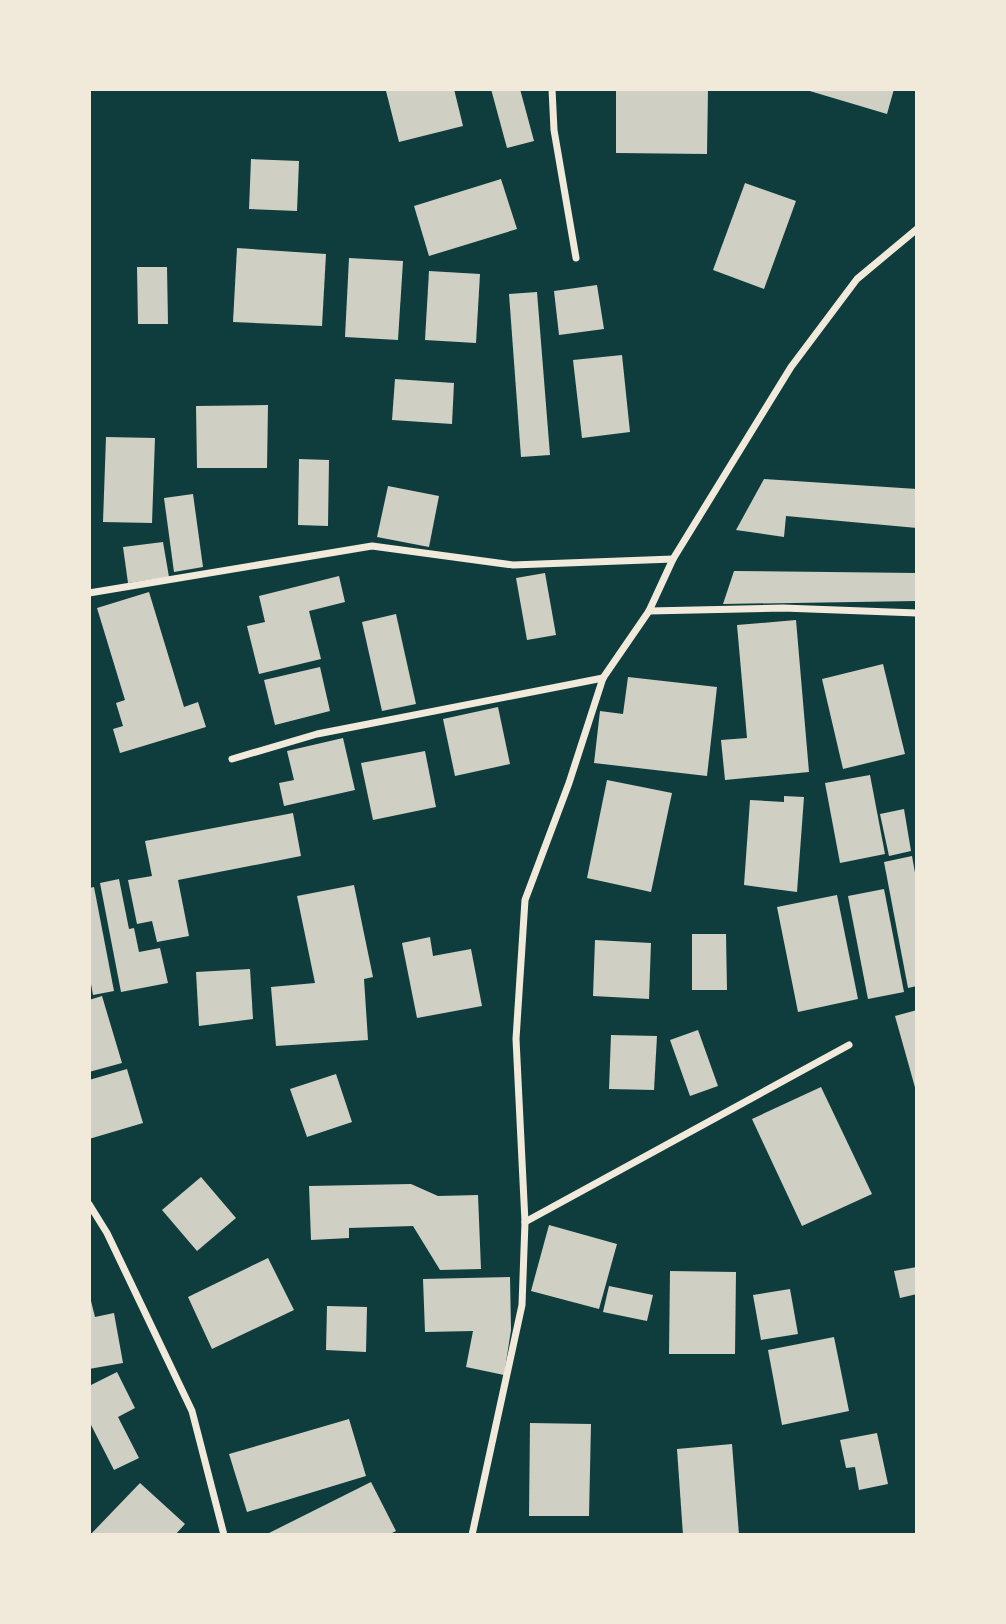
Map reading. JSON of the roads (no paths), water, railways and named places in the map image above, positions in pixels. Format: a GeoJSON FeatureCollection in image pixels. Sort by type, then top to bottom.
{"type":"FeatureCollection","features":[{"type":"Feature","properties":{"kind":"street"},"geometry":{"type":"LineString","coordinates":[[552,89],[554,130],[576,258]]}},
{"type":"Feature","properties":{"kind":"street"},"geometry":{"type":"LineString","coordinates":[[472,1535],[522,1305],[525,1222],[516,1039],[525,900],[569,783],[603,678],[649,611],[673,559],[791,367],[857,279],[917,229]]}},
{"type":"Feature","properties":{"kind":"street"},"geometry":{"type":"LineString","coordinates":[[89,593],[372,546],[513,565],[673,559]]}},
{"type":"Feature","properties":{"kind":"street"},"geometry":{"type":"LineString","coordinates":[[649,611],[783,608],[917,613]]}},
{"type":"Feature","properties":{"kind":"street"},"geometry":{"type":"LineString","coordinates":[[232,759],[317,734],[603,678]]}},
{"type":"Feature","properties":{"kind":"street"},"geometry":{"type":"LineString","coordinates":[[525,1222],[849,1045]]}},
{"type":"Feature","properties":{"kind":"street"},"geometry":{"type":"LineString","coordinates":[[89,1204],[107,1233],[192,1411],[224,1535]]}}]}
